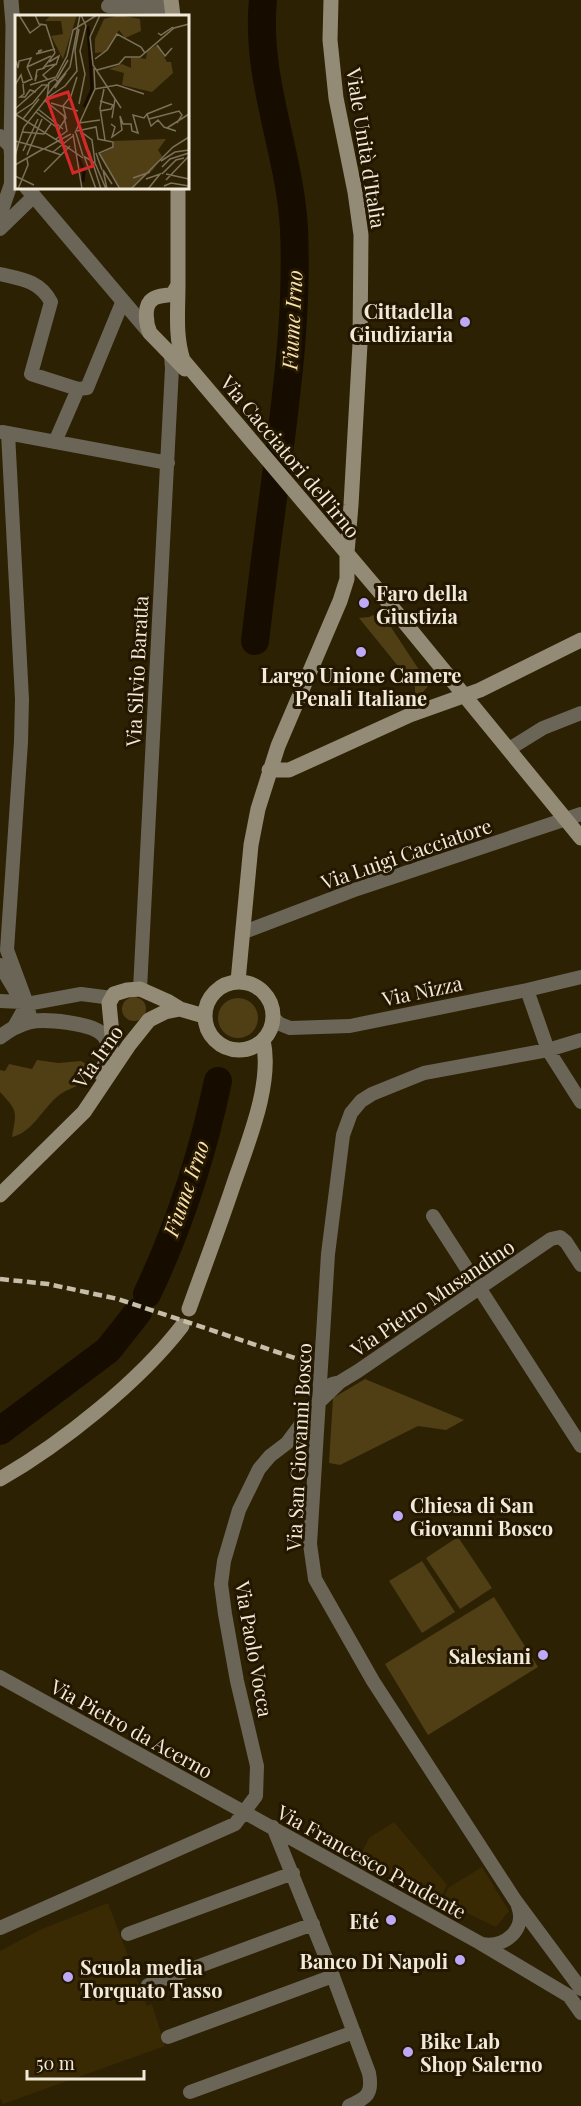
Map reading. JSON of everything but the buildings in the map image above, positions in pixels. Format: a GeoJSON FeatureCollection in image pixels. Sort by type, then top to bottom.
{"type":"FeatureCollection","features":[{"type":"Feature","properties":{"kind":"main road","name":"Viale Unità d'Italia"},"geometry":{"type":"LineString","coordinates":[[238,981],[251,845],[258,809],[269,770],[340,601],[347,579],[346,554],[360,344],[361,235],[355,192],[336,98],[330,40],[331,0]]}},
{"type":"Feature","properties":{"kind":"main road","name":"Via Silvio Baratta"},"geometry":{"type":"LineString","coordinates":[[175,354],[178,189]]}},
{"type":"Feature","properties":{"kind":"main road"},"geometry":{"type":"LineString","coordinates":[[175,354],[150,333],[146,313],[149,302],[155,297],[173,294],[178,285]]}},
{"type":"Feature","properties":{"kind":"main road","name":"Via Cacciatori dell'irno"},"geometry":{"type":"LineString","coordinates":[[175,354],[378,590],[509,749],[574,817],[581,838]]}},
{"type":"Feature","properties":{"kind":"main road"},"geometry":{"type":"LineString","coordinates":[[310,510],[330,526],[336,527],[345,521],[351,505]]}},
{"type":"Feature","properties":{"kind":"main road"},"geometry":{"type":"LineString","coordinates":[[340,601],[354,584],[361,582],[370,584],[378,590]]}},
{"type":"Feature","properties":{"kind":"main road"},"geometry":{"type":"LineString","coordinates":[[269,770],[289,770],[410,715],[465,696],[579,644]]}},
{"type":"Feature","properties":{"kind":"main road"},"geometry":{"type":"LineString","coordinates":[[238,981],[259,988],[267,996],[272,1007],[271,1026],[263,1040],[245,1049],[226,1047],[210,1035],[204,1016],[206,1005],[218,988],[238,981]]}},
{"type":"Feature","properties":{"kind":"main road"},"geometry":{"type":"LineString","coordinates":[[140,989],[159,996],[180,1010],[204,1016]]}},
{"type":"Feature","properties":{"kind":"main road","name":"Via Irno"},"geometry":{"type":"LineString","coordinates":[[84,1112],[93,1086],[105,1066],[110,1051],[109,1009],[112,998],[114,994],[140,989]]}},
{"type":"Feature","properties":{"kind":"main road","name":"Via Irno"},"geometry":{"type":"LineString","coordinates":[[0,1195],[84,1112],[144,1025],[161,1014],[180,1010]]}},
{"type":"Feature","properties":{"kind":"main road"},"geometry":{"type":"LineString","coordinates":[[189,1309],[251,1134],[265,1070],[266,1052],[263,1040]]}},
{"type":"Feature","properties":{"kind":"main road"},"geometry":{"type":"LineString","coordinates":[[0,1479],[55,1444],[102,1406],[152,1362],[182,1326]]}},
{"type":"Feature","properties":{"kind":"street"},"geometry":{"type":"LineString","coordinates":[[0,216],[11,184],[13,25],[11,0]]}},
{"type":"Feature","properties":{"kind":"street"},"geometry":{"type":"LineString","coordinates":[[108,8],[172,8]]}},
{"type":"Feature","properties":{"kind":"street"},"geometry":{"type":"LineString","coordinates":[[0,136],[11,147],[12,165],[15,171]]}},
{"type":"Feature","properties":{"kind":"street"},"geometry":{"type":"LineString","coordinates":[[0,229],[30,192],[122,303],[150,333]]}},
{"type":"Feature","properties":{"kind":"street"},"geometry":{"type":"LineString","coordinates":[[0,273],[39,285],[51,302],[31,374],[78,389],[87,388],[122,303]]}},
{"type":"Feature","properties":{"kind":"street","name":"Via Silvio Baratta"},"geometry":{"type":"LineString","coordinates":[[140,989],[172,368],[175,354]]}},
{"type":"Feature","properties":{"kind":"street"},"geometry":{"type":"LineString","coordinates":[[55,442],[78,389]]}},
{"type":"Feature","properties":{"kind":"street"},"geometry":{"type":"LineString","coordinates":[[32,1021],[7,950],[22,699],[4,432],[168,463]]}},
{"type":"Feature","properties":{"kind":"street"},"geometry":{"type":"LineString","coordinates":[[509,749],[543,728],[581,713]]}},
{"type":"Feature","properties":{"kind":"street","name":"Via Luigi Cacciatore"},"geometry":{"type":"LineString","coordinates":[[244,932],[357,889],[574,817]]}},
{"type":"Feature","properties":{"kind":"street"},"geometry":{"type":"LineString","coordinates":[[0,965],[24,1003]]}},
{"type":"Feature","properties":{"kind":"street","name":"Via Nizza"},"geometry":{"type":"LineString","coordinates":[[273,1018],[290,1028],[350,1026],[581,977]]}},
{"type":"Feature","properties":{"kind":"street"},"geometry":{"type":"LineString","coordinates":[[527,990],[548,1050],[581,1102]]}},
{"type":"Feature","properties":{"kind":"street"},"geometry":{"type":"LineString","coordinates":[[0,1001],[24,1003],[81,994],[112,998]]}},
{"type":"Feature","properties":{"kind":"street"},"geometry":{"type":"LineString","coordinates":[[15,1027],[24,1003]]}},
{"type":"Feature","properties":{"kind":"street"},"geometry":{"type":"LineString","coordinates":[[0,1037],[15,1027],[32,1021],[68,1023],[98,1030],[106,1038],[110,1051]]}},
{"type":"Feature","properties":{"kind":"street","name":"Via San Giovanni Bosco"},"geometry":{"type":"LineString","coordinates":[[581,1040],[548,1050],[424,1073],[372,1094],[361,1101],[351,1113],[343,1135],[328,1254],[310,1544],[315,1579],[373,1681],[515,1900],[581,1989]]}},
{"type":"Feature","properties":{"kind":"street"},"geometry":{"type":"LineString","coordinates":[[433,1216],[581,1446]]}},
{"type":"Feature","properties":{"kind":"street","name":"Via Pietro Musandino"},"geometry":{"type":"LineString","coordinates":[[322,1374],[331,1384],[340,1382],[552,1239],[560,1237],[566,1242],[581,1264]]}},
{"type":"Feature","properties":{"kind":"street","name":"Via Paolo Vocca"},"geometry":{"type":"LineString","coordinates":[[245,1813],[256,1796],[257,1766],[237,1681],[225,1614],[221,1584],[224,1561],[239,1510],[259,1469],[270,1456],[287,1443],[320,1401],[340,1382]]}},
{"type":"Feature","properties":{"kind":"street"},"geometry":{"type":"LineString","coordinates":[[304,1422],[314,1431],[317,1449]]}},
{"type":"Feature","properties":{"kind":"street","name":"Via Pietro da Acerno"},"geometry":{"type":"LineString","coordinates":[[0,1677],[245,1813]]}},
{"type":"Feature","properties":{"kind":"street"},"geometry":{"type":"LineString","coordinates":[[0,1929],[235,1824],[245,1813]]}},
{"type":"Feature","properties":{"kind":"street","name":"Via Francesco Prudente"},"geometry":{"type":"LineString","coordinates":[[245,1813],[480,1943],[568,1996],[581,2013]]}},
{"type":"Feature","properties":{"kind":"street"},"geometry":{"type":"LineString","coordinates":[[273,1827],[313,1924],[369,2073],[368,2095],[349,2106]]}},
{"type":"Feature","properties":{"kind":"street"},"geometry":{"type":"LineString","coordinates":[[128,1934],[293,1873]]}},
{"type":"Feature","properties":{"kind":"street","name":"Via Francesco Prudente"},"geometry":{"type":"LineString","coordinates":[[480,1943],[492,1946],[500,1944],[515,1932],[520,1918],[515,1900]]}},
{"type":"Feature","properties":{"kind":"street"},"geometry":{"type":"LineString","coordinates":[[148,1985],[313,1924]]}},
{"type":"Feature","properties":{"kind":"street"},"geometry":{"type":"LineString","coordinates":[[168,2037],[333,1976]]}},
{"type":"Feature","properties":{"kind":"street"},"geometry":{"type":"LineString","coordinates":[[190,2092],[354,2032]]}},
{"type":"Feature","properties":{"kind":"shaded area"},"geometry":{"type":"Polygon","coordinates":[[[381,612],[429,685],[411,700],[415,694],[415,687],[359,618],[381,612]]]}},
{"type":"Feature","properties":{"kind":"shaded area"},"geometry":{"type":"Polygon","coordinates":[[[134,997],[143,1000],[146,1009],[143,1018],[134,1021],[125,1018],[122,1009],[125,1000],[134,997]]]}},
{"type":"Feature","properties":{"kind":"shaded area"},"geometry":{"type":"Polygon","coordinates":[[[238,998],[246,999],[252,1004],[257,1010],[257,1026],[252,1032],[246,1037],[238,1038],[230,1037],[224,1032],[219,1026],[218,1018],[219,1010],[224,1004],[230,999],[238,998]]]}},
{"type":"Feature","properties":{"kind":"shaded area"},"geometry":{"type":"Polygon","coordinates":[[[37,1060],[58,1063],[81,1061],[90,1066],[89,1073],[79,1085],[58,1096],[26,1131],[12,1137],[15,1113],[0,1092],[0,1070],[5,1071],[9,1064],[32,1069],[37,1060]]]}},
{"type":"Feature","properties":{"kind":"shaded area"},"geometry":{"type":"Polygon","coordinates":[[[365,1379],[464,1420],[446,1430],[418,1426],[340,1465],[329,1463],[333,1398],[365,1379]]]}},
{"type":"Feature","properties":{"kind":"shaded area"},"geometry":{"type":"Polygon","coordinates":[[[458,1537],[492,1588],[460,1609],[426,1558],[458,1537]]]}},
{"type":"Feature","properties":{"kind":"shaded area"},"geometry":{"type":"Polygon","coordinates":[[[422,1561],[455,1612],[422,1633],[389,1581],[422,1561]]]}},
{"type":"Feature","properties":{"kind":"shaded area"},"geometry":{"type":"Polygon","coordinates":[[[494,1597],[538,1667],[428,1735],[385,1664],[494,1597]]]}},
{"type":"Feature","properties":{"kind":"shaded area"},"geometry":{"type":"Polygon","coordinates":[[[394,1822],[447,1885],[439,1903],[360,1856],[369,1838],[394,1822]]]}},
{"type":"Feature","properties":{"kind":"shaded area"},"geometry":{"type":"Polygon","coordinates":[[[482,1867],[509,1911],[496,1927],[442,1901],[448,1888],[482,1867]]]}},
{"type":"Feature","properties":{"kind":"shaded area","name":"Scuola media Torquato Tasso"},"geometry":{"type":"Polygon","coordinates":[[[108,1903],[147,2006],[152,2004],[165,2046],[3,2104],[0,2097],[0,1951],[42,1929],[108,1903]]]}},
{"type":"Feature","properties":{"kind":"waterway","name":"Fiume Irno"},"geometry":{"type":"LineString","coordinates":[[255,641],[287,385],[294,282],[294,229],[291,200],[264,58],[263,0]]}},
{"type":"Feature","properties":{"kind":"waterway","name":"Fiume Irno"},"geometry":{"type":"LineString","coordinates":[[147,1294],[159,1269],[189,1189],[218,1081]]}},
{"type":"Feature","properties":{"kind":"waterway","name":"Fiume Irno"},"geometry":{"type":"LineString","coordinates":[[0,1431],[108,1350],[138,1312]]}},
{"type":"Feature","properties":{"kind":"railway"},"geometry":{"type":"LineString","coordinates":[[0,1279],[48,1284],[118,1299],[304,1361]]}},
{"type":"Feature","properties":{"kind":"place","name":"Cittadella Giudiziaria"},"geometry":{"type":"Point","coordinates":[465,322]}},
{"type":"Feature","properties":{"kind":"place","name":"Faro della Giustizia"},"geometry":{"type":"Point","coordinates":[364,603]}},
{"type":"Feature","properties":{"kind":"place","name":"Largo Unione Camere Penali Italiane"},"geometry":{"type":"Point","coordinates":[361,652]}},
{"type":"Feature","properties":{"kind":"place","name":"Chiesa di San Giovanni Bosco"},"geometry":{"type":"Point","coordinates":[398,1516]}},
{"type":"Feature","properties":{"kind":"place","name":"Salesiani"},"geometry":{"type":"Point","coordinates":[543,1655]}},
{"type":"Feature","properties":{"kind":"place","name":"Eté"},"geometry":{"type":"Point","coordinates":[391,1920]}},
{"type":"Feature","properties":{"kind":"place","name":"Banco Di Napoli"},"geometry":{"type":"Point","coordinates":[460,1960]}},
{"type":"Feature","properties":{"kind":"place","name":"Scuola media Torquato Tasso"},"geometry":{"type":"Point","coordinates":[68,1977]}},
{"type":"Feature","properties":{"kind":"place","name":"Bike Lab Shop Salerno"},"geometry":{"type":"Point","coordinates":[408,2052]}}]}
